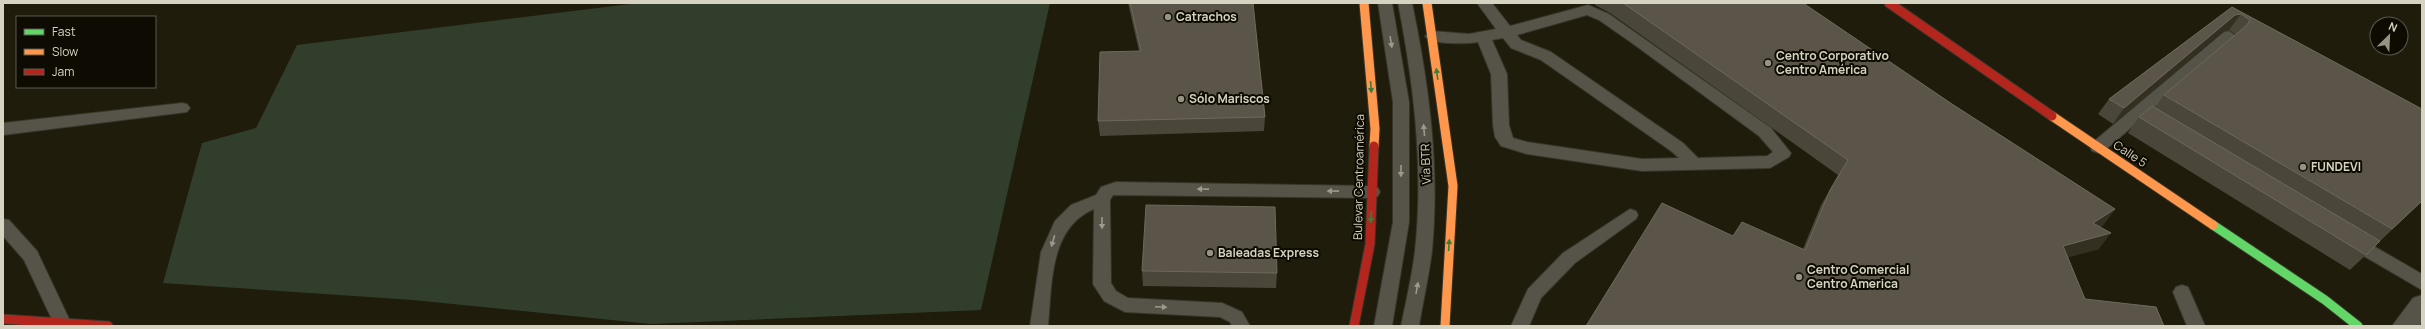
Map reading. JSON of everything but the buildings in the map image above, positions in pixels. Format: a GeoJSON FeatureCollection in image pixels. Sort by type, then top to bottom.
{"type":"FeatureCollection","features":[{"type":"Feature","properties":{"kind":"main road","name":"Bulevar Centroamérica"},"geometry":{"type":"LineString","coordinates":[[1354,326],[1370,244],[1375,129],[1364,3]]}},
{"type":"Feature","properties":{"kind":"main road"},"geometry":{"type":"LineString","coordinates":[[1427,3],[1453,186],[1444,326]]}},
{"type":"Feature","properties":{"kind":"main road","name":"Calle 5"},"geometry":{"type":"LineString","coordinates":[[1889,3],[2098,147],[2325,300],[2358,326]]}},
{"type":"Feature","properties":{"kind":"main road"},"geometry":{"type":"LineString","coordinates":[[3,319],[108,326]]}},
{"type":"Feature","properties":{"kind":"street"},"geometry":{"type":"LineString","coordinates":[[2404,326],[2422,305]]}},
{"type":"Feature","properties":{"kind":"lane","name":"Vía BTR"},"geometry":{"type":"LineString","coordinates":[[1384,326],[1401,222],[1401,102],[1385,3]]}},
{"type":"Feature","properties":{"kind":"lane","name":"Vía BTR"},"geometry":{"type":"LineString","coordinates":[[1405,3],[1418,76],[1428,167],[1424,243],[1410,326]]}},
{"type":"Feature","properties":{"kind":"lane"},"geometry":{"type":"LineString","coordinates":[[1484,3],[1516,44],[1546,56],[1677,147],[1694,164]]}},
{"type":"Feature","properties":{"kind":"lane"},"geometry":{"type":"LineString","coordinates":[[1432,36],[1469,39],[1483,37],[1508,32],[1588,10],[1594,12],[1637,39],[1765,132],[1783,153],[1770,162],[1642,165],[1527,148],[1507,142],[1503,137],[1501,125],[1499,74],[1483,37]]}},
{"type":"Feature","properties":{"kind":"lane"},"geometry":{"type":"LineString","coordinates":[[2098,147],[2229,36]]}},
{"type":"Feature","properties":{"kind":"lane"},"geometry":{"type":"LineString","coordinates":[[3,129],[182,108]]}},
{"type":"Feature","properties":{"kind":"lane"},"geometry":{"type":"LineString","coordinates":[[2139,112],[2172,132]]}},
{"type":"Feature","properties":{"kind":"lane"},"geometry":{"type":"LineString","coordinates":[[1241,326],[1236,317],[1222,310],[1125,305],[1110,296],[1102,284],[1102,199],[1107,191],[1116,188],[1372,192]]}},
{"type":"Feature","properties":{"kind":"lane"},"geometry":{"type":"LineString","coordinates":[[1039,326],[1054,236],[1068,216],[1080,207],[1102,199]]}},
{"type":"Feature","properties":{"kind":"lane"},"geometry":{"type":"LineString","coordinates":[[1520,326],[1534,294],[1569,258],[1630,215]]}},
{"type":"Feature","properties":{"kind":"lane"},"geometry":{"type":"LineString","coordinates":[[3,225],[31,256],[62,323]]}},
{"type":"Feature","properties":{"kind":"lane"},"geometry":{"type":"LineString","coordinates":[[2339,233],[2422,283]]}},
{"type":"Feature","properties":{"kind":"lane"},"geometry":{"type":"LineString","coordinates":[[2182,292],[2196,326]]}},
{"type":"Feature","properties":{"kind":"green space"},"geometry":{"type":"Polygon","coordinates":[[[638,3],[1050,3],[981,310],[651,324],[413,300],[163,283],[202,143],[256,128],[297,45],[638,3]]]}},
{"type":"Feature","properties":{"kind":"traffic: fast"},"geometry":{"type":"LineString","coordinates":[[2213,225],[2325,300],[2358,326]]}},
{"type":"Feature","properties":{"kind":"traffic: slow"},"geometry":{"type":"LineString","coordinates":[[1364,3],[1375,129],[1374,146]]}},
{"type":"Feature","properties":{"kind":"traffic: slow"},"geometry":{"type":"LineString","coordinates":[[1427,3],[1453,186],[1445,326]]}},
{"type":"Feature","properties":{"kind":"traffic: slow"},"geometry":{"type":"LineString","coordinates":[[2052,116],[2213,225]]}},
{"type":"Feature","properties":{"kind":"traffic: jam"},"geometry":{"type":"LineString","coordinates":[[1889,3],[2052,116]]}},
{"type":"Feature","properties":{"kind":"traffic: jam"},"geometry":{"type":"LineString","coordinates":[[1354,326],[1370,244],[1374,146]]}},
{"type":"Feature","properties":{"kind":"traffic: jam"},"geometry":{"type":"LineString","coordinates":[[3,319],[108,326]]}},
{"type":"Feature","properties":{"kind":"place","name":"Catrachos"},"geometry":{"type":"Point","coordinates":[1168,17]}},
{"type":"Feature","properties":{"kind":"place","name":"Centro Corporativo Centro América"},"geometry":{"type":"Point","coordinates":[1768,63]}},
{"type":"Feature","properties":{"kind":"place","name":"Sólo Mariscos"},"geometry":{"type":"Point","coordinates":[1181,99]}},
{"type":"Feature","properties":{"kind":"place","name":"FUNDEVI"},"geometry":{"type":"Point","coordinates":[2303,167]}},
{"type":"Feature","properties":{"kind":"place","name":"Baleadas Express"},"geometry":{"type":"Point","coordinates":[1210,253]}},
{"type":"Feature","properties":{"kind":"place","name":"Centro Comercial Centro America"},"geometry":{"type":"Point","coordinates":[1799,277]}}]}
